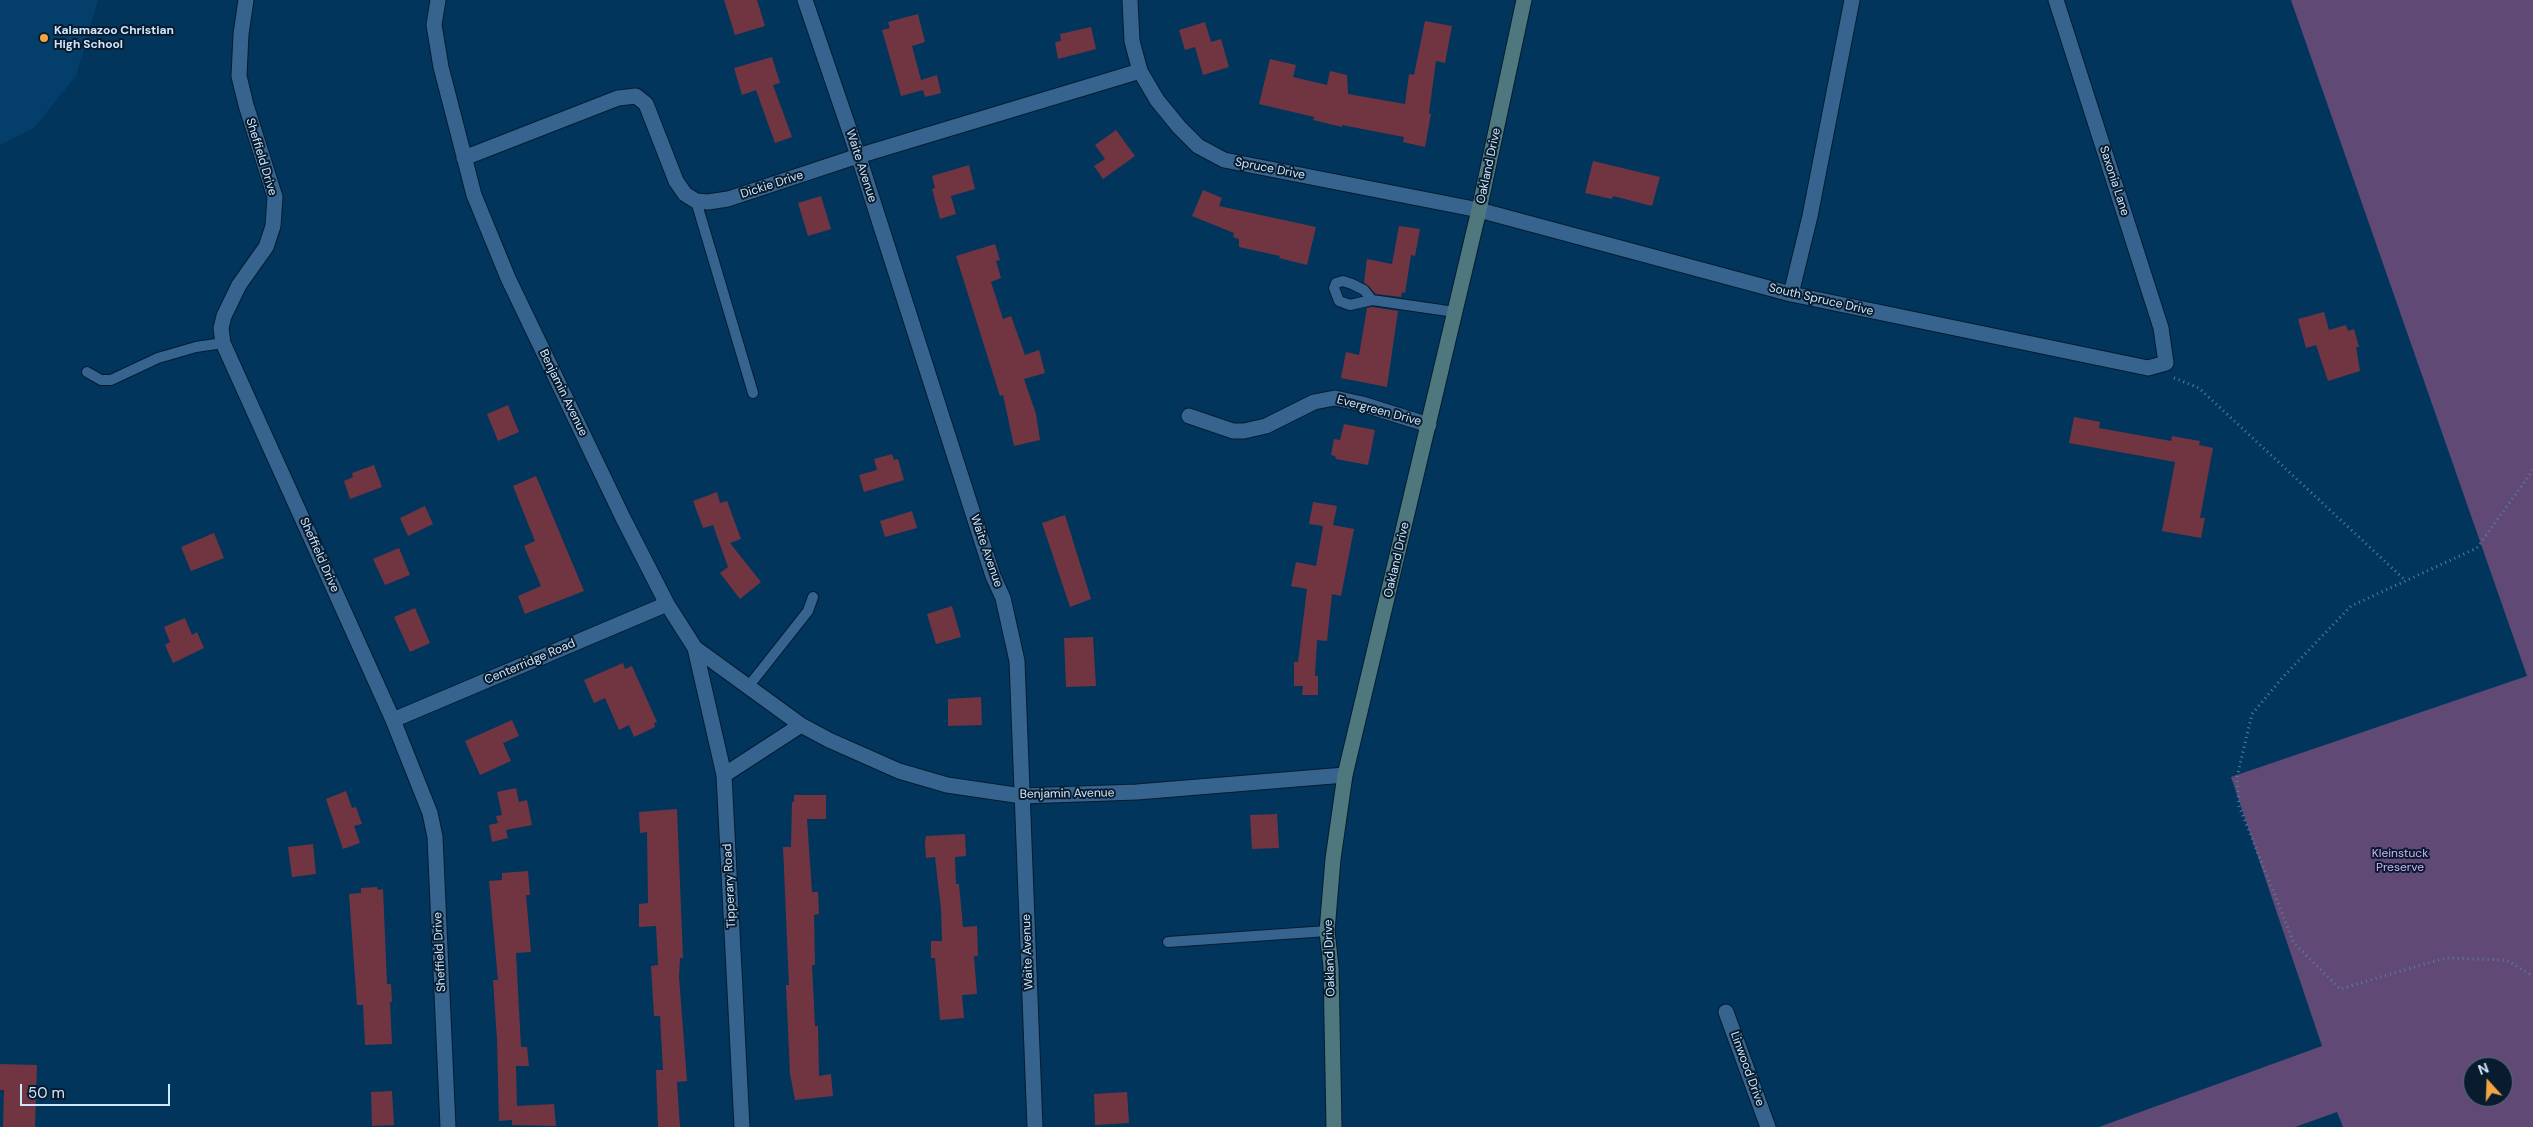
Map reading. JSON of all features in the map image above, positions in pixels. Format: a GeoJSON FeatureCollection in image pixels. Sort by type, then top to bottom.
{"type":"FeatureCollection","features":[{"type":"Feature","properties":{"kind":"main road","name":"Oakland Drive"},"geometry":{"type":"LineString","coordinates":[[1334,1127],[1331,967],[1327,931],[1333,858],[1345,775],[1479,210],[1524,0]]}},
{"type":"Feature","properties":{"kind":"street","name":"Sheffield Drive"},"geometry":{"type":"LineString","coordinates":[[246,0],[241,34],[240,76],[246,105],[275,197],[273,226],[266,246],[240,286],[224,316],[221,328],[223,344],[393,720],[422,790],[434,837],[448,1127]]}},
{"type":"Feature","properties":{"kind":"street","name":"Benjamin Avenue"},"geometry":{"type":"LineString","coordinates":[[438,0],[434,25],[435,33],[474,195],[508,278],[667,604],[695,648],[801,725],[862,756],[899,771],[948,785],[1022,796],[1137,792],[1345,775]]}},
{"type":"Feature","properties":{"kind":"street","name":"Waite Avenue"},"geometry":{"type":"LineString","coordinates":[[805,0],[858,156],[993,576],[1002,598],[1017,661],[1036,1127]]}},
{"type":"Feature","properties":{"kind":"street","name":"Spruce Drive"},"geometry":{"type":"LineString","coordinates":[[1130,0],[1132,42],[1140,72],[1157,100],[1179,128],[1198,146],[1224,160],[1479,210]]}},
{"type":"Feature","properties":{"kind":"street"},"geometry":{"type":"LineString","coordinates":[[1791,294],[1810,216],[1852,0]]}},
{"type":"Feature","properties":{"kind":"street","name":"Saxonia Lane"},"geometry":{"type":"LineString","coordinates":[[2056,0],[2161,328],[2166,363]]}},
{"type":"Feature","properties":{"kind":"street","name":"Dickie Drive"},"geometry":{"type":"LineString","coordinates":[[696,201],[708,202],[728,199],[858,156],[1140,72]]}},
{"type":"Feature","properties":{"kind":"street"},"geometry":{"type":"LineString","coordinates":[[464,158],[618,98],[636,96],[646,104],[676,181],[685,194],[696,201]]}},
{"type":"Feature","properties":{"kind":"street","name":"South Spruce Drive"},"geometry":{"type":"LineString","coordinates":[[1479,210],[1791,294],[2148,368],[2166,363]]}},
{"type":"Feature","properties":{"kind":"street","name":"Evergreen Drive"},"geometry":{"type":"LineString","coordinates":[[1189,416],[1233,431],[1244,431],[1266,426],[1314,402],[1334,398],[1362,404],[1429,424]]}},
{"type":"Feature","properties":{"kind":"street","name":"Centerridge Road"},"geometry":{"type":"LineString","coordinates":[[393,720],[667,604]]}},
{"type":"Feature","properties":{"kind":"street","name":"Tipperary Road"},"geometry":{"type":"LineString","coordinates":[[695,648],[724,775],[742,1127]]}},
{"type":"Feature","properties":{"kind":"street"},"geometry":{"type":"LineString","coordinates":[[724,775],[801,725]]}},
{"type":"Feature","properties":{"kind":"street","name":"Linwood Drive"},"geometry":{"type":"LineString","coordinates":[[1726,1012],[1768,1127]]}},
{"type":"Feature","properties":{"kind":"lane"},"geometry":{"type":"LineString","coordinates":[[696,201],[753,393]]}},
{"type":"Feature","properties":{"kind":"lane"},"geometry":{"type":"LineString","coordinates":[[1372,300],[1455,312]]}},
{"type":"Feature","properties":{"kind":"lane"},"geometry":{"type":"LineString","coordinates":[[87,372],[101,380],[111,380],[158,358],[196,347],[223,344]]}},
{"type":"Feature","properties":{"kind":"lane"},"geometry":{"type":"LineString","coordinates":[[748,687],[808,611],[813,597]]}},
{"type":"Feature","properties":{"kind":"lane"},"geometry":{"type":"LineString","coordinates":[[1168,942],[1327,931]]}},
{"type":"Feature","properties":{"kind":"path"},"geometry":{"type":"LineString","coordinates":[[2148,368],[2199,388],[2405,580]]}},
{"type":"Feature","properties":{"kind":"path"},"geometry":{"type":"LineString","coordinates":[[2533,470],[2478,548],[2351,606],[2283,677],[2252,714],[2237,777],[2239,806],[2294,943],[2340,989],[2445,958],[2506,960],[2533,976]]}},
{"type":"Feature","properties":{"kind":"shaded area","name":"Kalamazoo Christian High School"},"geometry":{"type":"Polygon","coordinates":[[[0,0],[98,0],[76,76],[34,128],[0,145],[0,0]]]}},
{"type":"Feature","properties":{"kind":"green space","name":"Kleinstuck Preserve"},"geometry":{"type":"Polygon","coordinates":[[[2291,0],[2533,0],[2533,1127],[2343,1127],[2337,1112],[2295,1127],[2099,1127],[2322,1046],[2231,777],[2527,676],[2291,0]]]}},
{"type":"Feature","properties":{"kind":"building"},"geometry":{"type":"Polygon","coordinates":[[[724,0],[757,0],[765,26],[735,35],[724,0]]]}},
{"type":"Feature","properties":{"kind":"building"},"geometry":{"type":"Polygon","coordinates":[[[918,14],[925,42],[912,46],[921,80],[937,75],[941,93],[925,97],[923,90],[901,96],[882,30],[890,28],[888,22],[918,14]]]}},
{"type":"Feature","properties":{"kind":"building"},"geometry":{"type":"Polygon","coordinates":[[[1425,21],[1452,26],[1445,63],[1436,61],[1429,113],[1431,114],[1425,147],[1403,142],[1404,137],[1342,125],[1342,127],[1313,120],[1314,117],[1259,104],[1270,59],[1296,65],[1293,77],[1327,85],[1330,71],[1347,75],[1348,94],[1405,104],[1409,74],[1414,75],[1425,21]]]}},
{"type":"Feature","properties":{"kind":"building"},"geometry":{"type":"Polygon","coordinates":[[[1205,22],[1211,42],[1221,39],[1229,67],[1203,75],[1195,47],[1185,50],[1179,30],[1205,22]]]}},
{"type":"Feature","properties":{"kind":"building"},"geometry":{"type":"Polygon","coordinates":[[[1091,27],[1096,49],[1058,59],[1055,42],[1061,41],[1060,34],[1091,27]]]}},
{"type":"Feature","properties":{"kind":"building"},"geometry":{"type":"Polygon","coordinates":[[[772,57],[780,83],[773,85],[792,137],[775,143],[756,90],[742,95],[734,68],[772,57]]]}},
{"type":"Feature","properties":{"kind":"building"},"geometry":{"type":"Polygon","coordinates":[[[1116,130],[1135,156],[1103,179],[1094,166],[1105,159],[1095,145],[1116,130]]]}},
{"type":"Feature","properties":{"kind":"building"},"geometry":{"type":"Polygon","coordinates":[[[1593,161],[1660,177],[1652,206],[1613,196],[1612,199],[1585,193],[1593,161]]]}},
{"type":"Feature","properties":{"kind":"building"},"geometry":{"type":"Polygon","coordinates":[[[969,165],[975,189],[951,196],[956,214],[940,219],[932,189],[935,188],[932,176],[969,165]]]}},
{"type":"Feature","properties":{"kind":"building"},"geometry":{"type":"Polygon","coordinates":[[[1203,190],[1222,198],[1219,206],[1316,227],[1307,265],[1279,258],[1280,256],[1239,247],[1239,239],[1233,237],[1234,233],[1192,216],[1203,190]]]}},
{"type":"Feature","properties":{"kind":"building"},"geometry":{"type":"Polygon","coordinates":[[[821,196],[831,229],[808,236],[798,203],[821,196]]]}},
{"type":"Feature","properties":{"kind":"building"},"geometry":{"type":"Polygon","coordinates":[[[1399,226],[1420,229],[1415,256],[1411,255],[1405,293],[1402,292],[1401,297],[1376,294],[1364,282],[1367,259],[1392,264],[1399,226]]]}},
{"type":"Feature","properties":{"kind":"building"},"geometry":{"type":"Polygon","coordinates":[[[995,244],[1000,260],[996,261],[1001,278],[991,282],[1003,319],[1011,316],[1025,355],[1039,350],[1045,373],[1024,379],[1036,414],[1040,440],[1014,446],[1003,395],[1000,396],[956,256],[995,244]]]}},
{"type":"Feature","properties":{"kind":"building"},"geometry":{"type":"Polygon","coordinates":[[[1367,308],[1398,311],[1387,387],[1341,378],[1346,352],[1359,355],[1367,308]]]}},
{"type":"Feature","properties":{"kind":"building"},"geometry":{"type":"Polygon","coordinates":[[[2324,312],[2329,330],[2346,325],[2348,331],[2354,329],[2359,347],[2356,347],[2360,371],[2328,381],[2316,345],[2306,348],[2298,319],[2324,312]]]}},
{"type":"Feature","properties":{"kind":"building"},"geometry":{"type":"Polygon","coordinates":[[[508,405],[519,432],[498,441],[487,414],[508,405]]]}},
{"type":"Feature","properties":{"kind":"building"},"geometry":{"type":"Polygon","coordinates":[[[2074,417],[2100,422],[2099,428],[2171,441],[2172,436],[2200,441],[2199,445],[2213,448],[2200,518],[2205,518],[2201,538],[2162,531],[2175,462],[2069,443],[2074,417]]]}},
{"type":"Feature","properties":{"kind":"building"},"geometry":{"type":"Polygon","coordinates":[[[1344,424],[1375,430],[1368,465],[1336,459],[1335,456],[1331,455],[1334,439],[1340,440],[1344,424]]]}},
{"type":"Feature","properties":{"kind":"building"},"geometry":{"type":"Polygon","coordinates":[[[892,454],[894,460],[898,459],[904,480],[864,492],[859,475],[877,470],[874,459],[892,454]]]}},
{"type":"Feature","properties":{"kind":"building"},"geometry":{"type":"Polygon","coordinates":[[[374,465],[382,487],[350,499],[344,481],[353,477],[352,473],[374,465]]]}},
{"type":"Feature","properties":{"kind":"building"},"geometry":{"type":"Polygon","coordinates":[[[536,476],[584,591],[525,614],[518,596],[541,586],[524,546],[535,541],[513,486],[536,476]]]}},
{"type":"Feature","properties":{"kind":"building"},"geometry":{"type":"Polygon","coordinates":[[[717,492],[720,503],[727,501],[741,539],[730,543],[761,582],[740,599],[720,573],[728,567],[713,525],[703,528],[693,501],[717,492]]]}},
{"type":"Feature","properties":{"kind":"building"},"geometry":{"type":"Polygon","coordinates":[[[1313,502],[1337,506],[1333,525],[1354,529],[1341,596],[1332,594],[1327,641],[1317,640],[1315,676],[1318,676],[1318,695],[1302,695],[1303,686],[1294,686],[1294,662],[1298,662],[1307,589],[1291,586],[1296,562],[1316,566],[1323,526],[1309,524],[1313,502]]]}},
{"type":"Feature","properties":{"kind":"building"},"geometry":{"type":"Polygon","coordinates":[[[425,506],[433,524],[408,536],[400,518],[425,506]]]}},
{"type":"Feature","properties":{"kind":"building"},"geometry":{"type":"Polygon","coordinates":[[[912,511],[917,528],[885,537],[880,521],[912,511]]]}},
{"type":"Feature","properties":{"kind":"building"},"geometry":{"type":"Polygon","coordinates":[[[1065,515],[1091,599],[1070,607],[1042,523],[1065,515]]]}},
{"type":"Feature","properties":{"kind":"building"},"geometry":{"type":"Polygon","coordinates":[[[214,533],[224,558],[191,571],[181,547],[214,533]]]}},
{"type":"Feature","properties":{"kind":"building"},"geometry":{"type":"Polygon","coordinates":[[[399,548],[410,575],[385,585],[373,559],[399,548]]]}},
{"type":"Feature","properties":{"kind":"building"},"geometry":{"type":"Polygon","coordinates":[[[952,606],[961,637],[936,644],[927,614],[952,606]]]}},
{"type":"Feature","properties":{"kind":"building"},"geometry":{"type":"Polygon","coordinates":[[[415,608],[430,643],[410,652],[394,617],[415,608]]]}},
{"type":"Feature","properties":{"kind":"building"},"geometry":{"type":"Polygon","coordinates":[[[185,618],[192,635],[197,632],[204,648],[173,663],[165,645],[170,642],[164,627],[185,618]]]}},
{"type":"Feature","properties":{"kind":"building"},"geometry":{"type":"Polygon","coordinates":[[[1093,637],[1096,686],[1066,687],[1064,638],[1093,637]]]}},
{"type":"Feature","properties":{"kind":"building"},"geometry":{"type":"Polygon","coordinates":[[[623,663],[625,669],[632,666],[657,722],[654,723],[655,727],[634,737],[629,725],[619,730],[605,698],[594,703],[584,680],[623,663]]]}},
{"type":"Feature","properties":{"kind":"building"},"geometry":{"type":"Polygon","coordinates":[[[981,697],[982,725],[948,726],[948,699],[981,697]]]}},
{"type":"Feature","properties":{"kind":"building"},"geometry":{"type":"Polygon","coordinates":[[[512,720],[519,736],[503,743],[511,761],[480,775],[465,741],[512,720]]]}},
{"type":"Feature","properties":{"kind":"building"},"geometry":{"type":"Polygon","coordinates":[[[516,788],[519,802],[527,800],[532,825],[506,830],[508,838],[492,842],[489,825],[498,823],[496,816],[502,815],[497,792],[516,788]]]}},
{"type":"Feature","properties":{"kind":"building"},"geometry":{"type":"Polygon","coordinates":[[[346,791],[352,808],[356,807],[362,824],[354,826],[360,843],[343,849],[326,799],[346,791]]]}},
{"type":"Feature","properties":{"kind":"building"},"geometry":{"type":"Polygon","coordinates":[[[794,795],[826,795],[826,819],[807,819],[812,892],[818,892],[819,914],[814,915],[815,965],[812,965],[815,1026],[818,1026],[819,1076],[831,1074],[833,1096],[795,1100],[790,1074],[786,985],[789,985],[783,847],[791,847],[792,802],[794,802],[794,795]]]}},
{"type":"Feature","properties":{"kind":"building"},"geometry":{"type":"Polygon","coordinates":[[[677,809],[683,958],[680,958],[679,977],[687,1081],[677,1082],[680,1127],[658,1127],[656,1070],[663,1070],[660,1016],[654,1016],[651,966],[658,965],[656,926],[639,927],[639,904],[648,903],[647,832],[640,833],[639,812],[677,809]]]}},
{"type":"Feature","properties":{"kind":"building"},"geometry":{"type":"Polygon","coordinates":[[[1277,814],[1279,848],[1252,849],[1250,815],[1277,814]]]}},
{"type":"Feature","properties":{"kind":"building"},"geometry":{"type":"Polygon","coordinates":[[[965,834],[966,856],[955,857],[956,884],[959,884],[963,927],[977,926],[978,956],[974,956],[977,994],[962,995],[964,1018],[940,1020],[935,958],[931,958],[931,941],[942,941],[941,909],[935,857],[926,858],[925,842],[926,836],[965,834]]]}},
{"type":"Feature","properties":{"kind":"building"},"geometry":{"type":"Polygon","coordinates":[[[313,844],[316,874],[292,877],[288,847],[313,844]]]}},
{"type":"Feature","properties":{"kind":"building"},"geometry":{"type":"Polygon","coordinates":[[[528,871],[530,895],[526,895],[531,952],[516,953],[521,1047],[527,1047],[529,1066],[516,1066],[517,1106],[554,1104],[556,1126],[512,1125],[512,1120],[499,1121],[493,980],[498,980],[489,881],[502,880],[502,873],[528,871]]]}},
{"type":"Feature","properties":{"kind":"building"},"geometry":{"type":"Polygon","coordinates":[[[377,887],[378,890],[383,889],[387,984],[391,984],[392,1044],[365,1045],[363,1005],[357,1005],[349,894],[361,893],[361,888],[377,887]]]}},
{"type":"Feature","properties":{"kind":"building"},"geometry":{"type":"Polygon","coordinates":[[[0,1064],[37,1065],[35,1127],[3,1127],[4,1090],[0,1090],[0,1064]]]}},
{"type":"Feature","properties":{"kind":"building"},"geometry":{"type":"Polygon","coordinates":[[[392,1091],[394,1125],[372,1126],[371,1092],[392,1091]]]}},
{"type":"Feature","properties":{"kind":"building"},"geometry":{"type":"Polygon","coordinates":[[[1127,1092],[1129,1123],[1095,1125],[1094,1094],[1127,1092]]]}},
{"type":"Feature","properties":{"kind":"place","name":"Kalamazoo Christian High School"},"geometry":{"type":"Point","coordinates":[44,38]}}]}
